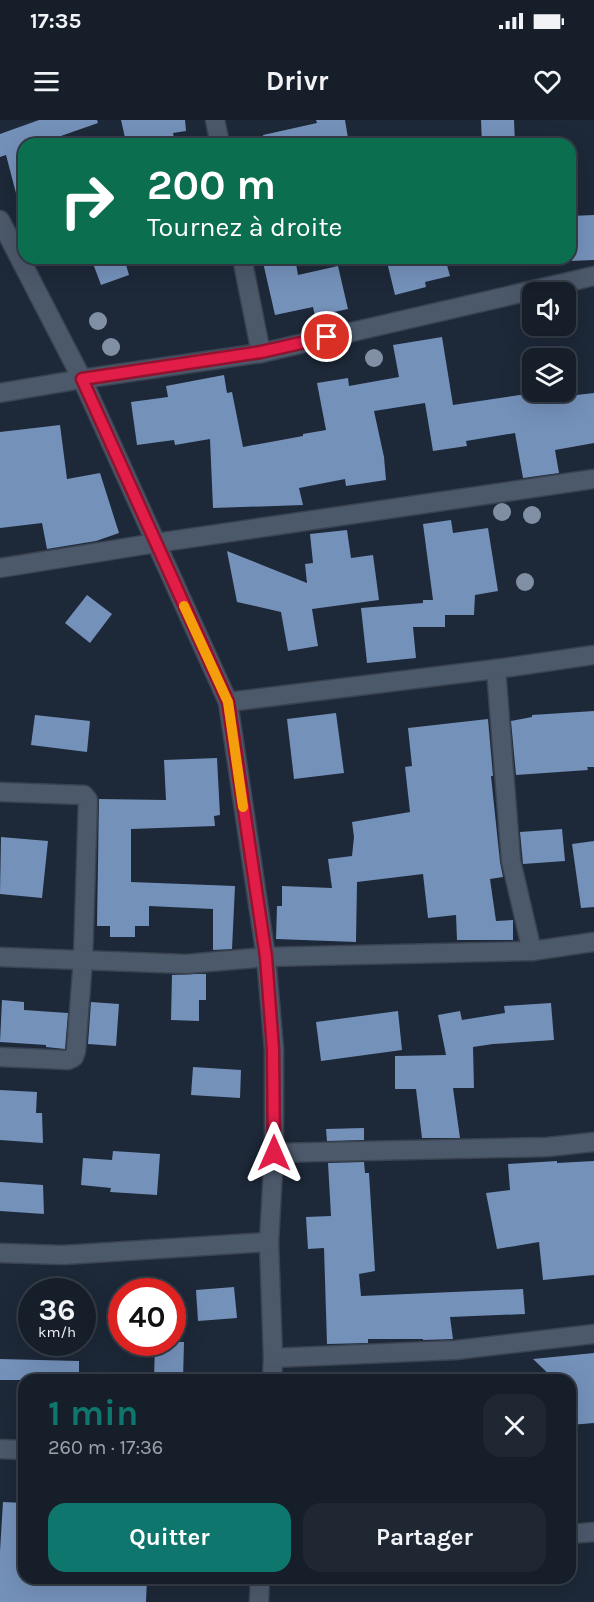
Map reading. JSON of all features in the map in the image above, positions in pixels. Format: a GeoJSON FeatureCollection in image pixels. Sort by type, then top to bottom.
{"type":"FeatureCollection","features":[{"type":"Feature","properties":{"kind":"street"},"geometry":{"type":"LineString","coordinates":[[215,120],[219,138]]}},
{"type":"Feature","properties":{"kind":"street"},"geometry":{"type":"LineString","coordinates":[[2,227],[18,257]]}},
{"type":"Feature","properties":{"kind":"street"},"geometry":{"type":"LineString","coordinates":[[21,264],[82,379],[228,702],[266,957],[273,1049],[274,1153],[269,1242],[272,1374]]}},
{"type":"Feature","properties":{"kind":"street"},"geometry":{"type":"LineString","coordinates":[[243,264],[261,352]]}},
{"type":"Feature","properties":{"kind":"street"},"geometry":{"type":"LineString","coordinates":[[0,393],[261,352],[594,276]]}},
{"type":"Feature","properties":{"kind":"street"},"geometry":{"type":"LineString","coordinates":[[0,568],[594,478]]}},
{"type":"Feature","properties":{"kind":"street"},"geometry":{"type":"LineString","coordinates":[[228,702],[594,655]]}},
{"type":"Feature","properties":{"kind":"street"},"geometry":{"type":"LineString","coordinates":[[496,669],[511,861],[532,951]]}},
{"type":"Feature","properties":{"kind":"street"},"geometry":{"type":"LineString","coordinates":[[0,792],[84,795],[88,800],[83,959],[74,1058],[68,1060],[0,1057]]}},
{"type":"Feature","properties":{"kind":"street"},"geometry":{"type":"LineString","coordinates":[[0,957],[186,964],[266,957],[532,951],[594,942]]}},
{"type":"Feature","properties":{"kind":"street"},"geometry":{"type":"LineString","coordinates":[[274,1153],[548,1147],[594,1142]]}},
{"type":"Feature","properties":{"kind":"street"},"geometry":{"type":"LineString","coordinates":[[0,1253],[63,1255],[269,1242]]}},
{"type":"Feature","properties":{"kind":"street"},"geometry":{"type":"LineString","coordinates":[[273,1358],[456,1350],[594,1334]]}},
{"type":"Feature","properties":{"kind":"street"},"geometry":{"type":"LineString","coordinates":[[0,1449],[18,1450]]}},
{"type":"Feature","properties":{"kind":"street"},"geometry":{"type":"LineString","coordinates":[[576,1534],[594,1532]]}},
{"type":"Feature","properties":{"kind":"street"},"geometry":{"type":"LineString","coordinates":[[259,1602],[260,1584]]}},
{"type":"Feature","properties":{"kind":"building"},"geometry":{"type":"Polygon","coordinates":[[[39,120],[97,120],[98,123],[55,138],[18,138],[17,197],[6,155],[0,157],[0,134],[39,120]]]}},
{"type":"Feature","properties":{"kind":"building"},"geometry":{"type":"Polygon","coordinates":[[[121,120],[185,120],[186,131],[173,133],[174,138],[125,138],[121,120]]]}},
{"type":"Feature","properties":{"kind":"building"},"geometry":{"type":"Polygon","coordinates":[[[316,120],[345,120],[348,138],[263,138],[263,135],[317,123],[316,120]]]}},
{"type":"Feature","properties":{"kind":"building"},"geometry":{"type":"Polygon","coordinates":[[[481,120],[514,120],[515,138],[482,138],[481,120]]]}},
{"type":"Feature","properties":{"kind":"building"},"geometry":{"type":"Polygon","coordinates":[[[594,215],[594,260],[576,261],[576,216],[594,215]]]}},
{"type":"Feature","properties":{"kind":"building"},"geometry":{"type":"Polygon","coordinates":[[[93,264],[126,264],[129,275],[101,285],[93,264]]]}},
{"type":"Feature","properties":{"kind":"building"},"geometry":{"type":"Polygon","coordinates":[[[263,264],[296,264],[298,275],[338,266],[348,309],[315,316],[313,307],[275,315],[263,264]]]}},
{"type":"Feature","properties":{"kind":"building"},"geometry":{"type":"Polygon","coordinates":[[[387,264],[447,264],[450,276],[425,282],[426,287],[395,295],[387,264]]]}},
{"type":"Feature","properties":{"kind":"building"},"geometry":{"type":"Polygon","coordinates":[[[442,337],[453,405],[522,395],[522,402],[576,402],[576,395],[594,393],[594,443],[555,450],[559,473],[523,478],[515,433],[466,441],[467,446],[433,451],[425,403],[374,411],[384,457],[386,480],[346,486],[345,479],[299,488],[303,505],[213,508],[210,439],[175,445],[174,440],[137,445],[131,402],[168,397],[166,386],[224,375],[227,393],[232,392],[243,447],[326,430],[317,383],[348,378],[349,386],[399,377],[393,345],[442,337]]]}},
{"type":"Feature","properties":{"kind":"building"},"geometry":{"type":"Polygon","coordinates":[[[60,425],[67,479],[100,473],[119,533],[96,541],[47,549],[42,523],[0,528],[0,432],[60,425]]]}},
{"type":"Feature","properties":{"kind":"building"},"geometry":{"type":"Polygon","coordinates":[[[451,520],[453,533],[488,528],[498,591],[475,595],[474,615],[445,615],[445,627],[413,627],[416,658],[367,663],[361,608],[423,603],[423,600],[433,600],[423,524],[451,520]]]}},
{"type":"Feature","properties":{"kind":"building"},"geometry":{"type":"Polygon","coordinates":[[[347,530],[351,558],[373,555],[379,600],[312,609],[318,646],[288,651],[281,612],[237,602],[227,551],[307,583],[305,564],[313,563],[310,534],[347,530]]]}},
{"type":"Feature","properties":{"kind":"building"},"geometry":{"type":"Polygon","coordinates":[[[87,595],[112,614],[90,643],[65,623],[87,595]]]}},
{"type":"Feature","properties":{"kind":"building"},"geometry":{"type":"Polygon","coordinates":[[[594,711],[594,767],[587,767],[588,770],[516,775],[511,721],[532,717],[532,715],[594,711]]]}},
{"type":"Feature","properties":{"kind":"building"},"geometry":{"type":"Polygon","coordinates":[[[336,713],[344,773],[294,779],[287,719],[336,713]]]}},
{"type":"Feature","properties":{"kind":"building"},"geometry":{"type":"Polygon","coordinates":[[[35,715],[90,721],[87,752],[31,745],[35,715]]]}},
{"type":"Feature","properties":{"kind":"building"},"geometry":{"type":"Polygon","coordinates":[[[488,719],[493,776],[491,776],[503,877],[490,879],[496,921],[513,920],[513,940],[457,940],[456,915],[428,918],[423,874],[357,882],[356,942],[276,939],[277,906],[282,906],[282,886],[332,888],[328,859],[352,856],[354,837],[352,822],[410,812],[405,767],[412,766],[408,728],[488,719]]]}},
{"type":"Feature","properties":{"kind":"building"},"geometry":{"type":"Polygon","coordinates":[[[217,758],[220,815],[214,816],[215,826],[131,829],[131,882],[235,886],[232,949],[213,950],[213,909],[149,906],[149,926],[135,926],[135,937],[110,937],[110,926],[97,926],[99,799],[166,800],[164,760],[217,758]]]}},
{"type":"Feature","properties":{"kind":"building"},"geometry":{"type":"Polygon","coordinates":[[[562,829],[565,861],[523,864],[520,832],[562,829]]]}},
{"type":"Feature","properties":{"kind":"building"},"geometry":{"type":"Polygon","coordinates":[[[1,837],[48,841],[42,898],[0,894],[1,837]]]}},
{"type":"Feature","properties":{"kind":"building"},"geometry":{"type":"Polygon","coordinates":[[[594,841],[594,907],[581,908],[572,844],[594,841]]]}},
{"type":"Feature","properties":{"kind":"building"},"geometry":{"type":"Polygon","coordinates":[[[206,974],[206,1000],[199,1000],[199,1021],[171,1020],[172,975],[206,974]]]}},
{"type":"Feature","properties":{"kind":"building"},"geometry":{"type":"Polygon","coordinates":[[[2,1000],[24,1002],[24,1010],[68,1013],[65,1049],[46,1047],[46,1045],[0,1042],[2,1000]]]}},
{"type":"Feature","properties":{"kind":"building"},"geometry":{"type":"Polygon","coordinates":[[[91,1002],[119,1004],[116,1046],[88,1044],[91,1002]]]}},
{"type":"Feature","properties":{"kind":"building"},"geometry":{"type":"Polygon","coordinates":[[[551,1003],[554,1040],[473,1047],[474,1088],[453,1088],[460,1138],[422,1138],[416,1089],[395,1089],[395,1056],[446,1055],[438,1015],[460,1011],[462,1020],[505,1013],[504,1006],[551,1003]]]}},
{"type":"Feature","properties":{"kind":"building"},"geometry":{"type":"Polygon","coordinates":[[[398,1011],[402,1050],[321,1061],[316,1022],[398,1011]]]}},
{"type":"Feature","properties":{"kind":"building"},"geometry":{"type":"Polygon","coordinates":[[[193,1067],[241,1070],[240,1098],[191,1095],[193,1067]]]}},
{"type":"Feature","properties":{"kind":"building"},"geometry":{"type":"Polygon","coordinates":[[[0,1090],[37,1092],[36,1113],[42,1113],[43,1143],[0,1140],[0,1090]]]}},
{"type":"Feature","properties":{"kind":"building"},"geometry":{"type":"Polygon","coordinates":[[[364,1128],[364,1140],[327,1141],[326,1129],[364,1128]]]}},
{"type":"Feature","properties":{"kind":"building"},"geometry":{"type":"Polygon","coordinates":[[[113,1151],[160,1154],[157,1195],[110,1192],[111,1188],[81,1185],[83,1158],[112,1160],[113,1151]]]}},
{"type":"Feature","properties":{"kind":"building"},"geometry":{"type":"Polygon","coordinates":[[[557,1161],[557,1163],[594,1161],[594,1275],[543,1280],[539,1242],[497,1249],[486,1193],[510,1190],[508,1164],[557,1161]]]}},
{"type":"Feature","properties":{"kind":"building"},"geometry":{"type":"Polygon","coordinates":[[[364,1162],[365,1173],[369,1173],[375,1271],[359,1274],[361,1296],[523,1289],[525,1314],[450,1317],[453,1339],[368,1339],[368,1343],[327,1344],[324,1248],[308,1249],[306,1217],[331,1216],[328,1163],[364,1162]]]}},
{"type":"Feature","properties":{"kind":"building"},"geometry":{"type":"Polygon","coordinates":[[[0,1182],[43,1185],[44,1214],[0,1211],[0,1182]]]}},
{"type":"Feature","properties":{"kind":"building"},"geometry":{"type":"Polygon","coordinates":[[[234,1287],[237,1318],[198,1321],[196,1290],[234,1287]]]}},
{"type":"Feature","properties":{"kind":"building"},"geometry":{"type":"Polygon","coordinates":[[[594,1353],[594,1423],[576,1424],[576,1374],[549,1374],[533,1359],[594,1353]]]}},
{"type":"Feature","properties":{"kind":"building"},"geometry":{"type":"Polygon","coordinates":[[[155,1356],[184,1356],[183,1374],[154,1374],[155,1356]]]}},
{"type":"Feature","properties":{"kind":"building"},"geometry":{"type":"Polygon","coordinates":[[[0,1359],[79,1361],[79,1374],[18,1374],[18,1380],[0,1380],[0,1359]]]}},
{"type":"Feature","properties":{"kind":"building"},"geometry":{"type":"Polygon","coordinates":[[[3,1502],[18,1503],[18,1584],[147,1584],[146,1602],[0,1602],[3,1502]]]}},
{"type":"Feature","properties":{"kind":"slow traffic"},"geometry":{"type":"LineString","coordinates":[[184,606],[228,702],[243,807]]}},
{"type":"Feature","properties":{"kind":"route"},"geometry":{"type":"LineString","coordinates":[[274,1153],[273,1049],[266,957],[228,702],[82,379],[261,352],[327,337]]}}]}
